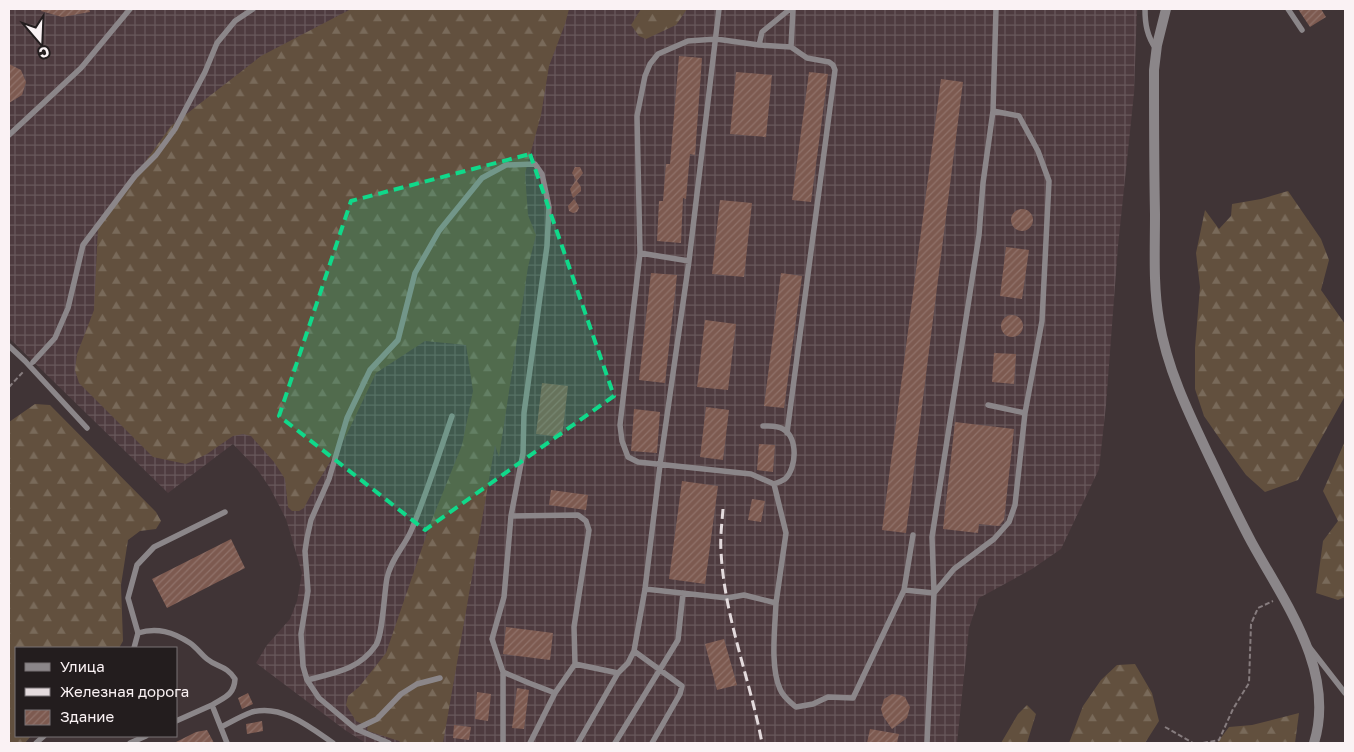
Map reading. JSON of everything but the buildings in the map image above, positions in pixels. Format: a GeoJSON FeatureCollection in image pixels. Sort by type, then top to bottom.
{"type":"FeatureCollection","features":[{"type":"Feature","properties":{"kind":"street"},"geometry":{"type":"LineString","coordinates":[[1166,9],[1154,70],[1156,285],[1159,321],[1176,382],[1194,426],[1241,522],[1306,643],[1319,690],[1319,717],[1314,743]]}},
{"type":"Feature","properties":{"kind":"lane"},"geometry":{"type":"LineString","coordinates":[[9,135],[81,68],[130,9]]}},
{"type":"Feature","properties":{"kind":"lane"},"geometry":{"type":"LineString","coordinates":[[31,364],[55,338],[68,308],[83,245],[135,176],[156,155],[175,129],[206,72],[217,44],[236,21],[253,9]]}},
{"type":"Feature","properties":{"kind":"lane"},"geometry":{"type":"LineString","coordinates":[[578,743],[618,673],[628,663],[634,651],[690,261],[719,9]]}},
{"type":"Feature","properties":{"kind":"lane"},"geometry":{"type":"LineString","coordinates":[[759,45],[762,32],[791,9]]}},
{"type":"Feature","properties":{"kind":"lane"},"geometry":{"type":"LineString","coordinates":[[791,9],[791,46]]}},
{"type":"Feature","properties":{"kind":"lane"},"geometry":{"type":"LineString","coordinates":[[927,743],[934,593],[932,537],[978,245],[984,173],[993,111],[996,9]]}},
{"type":"Feature","properties":{"kind":"lane"},"geometry":{"type":"LineString","coordinates":[[1145,9],[1146,26],[1150,40],[1157,50]]}},
{"type":"Feature","properties":{"kind":"lane"},"geometry":{"type":"LineString","coordinates":[[1288,9],[1302,30]]}},
{"type":"Feature","properties":{"kind":"lane"},"geometry":{"type":"LineString","coordinates":[[763,426],[776,426],[784,429],[787,433],[794,442],[790,472],[784,480],[774,484],[751,474],[660,466],[638,462],[628,456],[622,441],[620,425],[640,253],[637,116],[645,76],[650,64],[658,54],[688,41],[716,39],[759,45],[791,46],[807,58],[829,62],[834,65],[836,70],[787,433]]}},
{"type":"Feature","properties":{"kind":"lane"},"geometry":{"type":"LineString","coordinates":[[934,593],[954,569],[994,539],[1009,522],[1015,505],[1025,413],[1042,321],[1049,181],[1038,152],[1019,116],[993,111]]}},
{"type":"Feature","properties":{"kind":"lane"},"geometry":{"type":"LineString","coordinates":[[389,743],[356,729],[319,698],[307,680],[303,666],[301,634],[308,590],[305,551],[311,520],[329,479],[347,418],[370,370],[398,340],[415,273],[439,231],[482,178],[506,165],[535,164],[542,174],[549,207],[547,246],[524,413],[522,453],[511,516],[504,597],[492,639],[503,672],[503,743]]}},
{"type":"Feature","properties":{"kind":"lane"},"geometry":{"type":"LineString","coordinates":[[640,253],[690,261]]}},
{"type":"Feature","properties":{"kind":"lane"},"geometry":{"type":"LineString","coordinates":[[9,346],[31,364],[87,428]]}},
{"type":"Feature","properties":{"kind":"lane"},"geometry":{"type":"LineString","coordinates":[[988,405],[1025,413]]}},
{"type":"Feature","properties":{"kind":"lane"},"geometry":{"type":"LineString","coordinates":[[307,680],[336,673],[361,662],[377,643],[387,577],[396,555],[410,533],[452,416]]}},
{"type":"Feature","properties":{"kind":"lane"},"geometry":{"type":"LineString","coordinates":[[774,484],[786,533],[776,603],[774,655],[780,690],[796,707],[813,704],[828,697],[853,698],[904,590],[913,535]]}},
{"type":"Feature","properties":{"kind":"lane"},"geometry":{"type":"LineString","coordinates":[[134,647],[138,633],[128,598],[137,565],[154,547],[225,512]]}},
{"type":"Feature","properties":{"kind":"lane"},"geometry":{"type":"LineString","coordinates":[[511,516],[578,515],[586,521],[589,530],[574,627],[575,664],[555,693],[530,743]]}},
{"type":"Feature","properties":{"kind":"lane"},"geometry":{"type":"LineString","coordinates":[[644,589],[727,598],[744,596],[776,603]]}},
{"type":"Feature","properties":{"kind":"lane"},"geometry":{"type":"LineString","coordinates":[[904,590],[934,593]]}},
{"type":"Feature","properties":{"kind":"lane"},"geometry":{"type":"LineString","coordinates":[[615,743],[659,670],[673,652],[678,640],[683,593]]}},
{"type":"Feature","properties":{"kind":"lane"},"geometry":{"type":"LineString","coordinates":[[138,633],[150,629],[165,631],[190,643],[209,660],[229,670],[235,679],[234,688],[228,696],[178,720]]}},
{"type":"Feature","properties":{"kind":"lane"},"geometry":{"type":"LineString","coordinates":[[1306,643],[1345,693]]}},
{"type":"Feature","properties":{"kind":"lane"},"geometry":{"type":"LineString","coordinates":[[634,651],[682,686],[680,694],[652,743]]}},
{"type":"Feature","properties":{"kind":"lane"},"geometry":{"type":"LineString","coordinates":[[575,664],[618,673]]}},
{"type":"Feature","properties":{"kind":"lane"},"geometry":{"type":"LineString","coordinates":[[503,672],[555,693]]}},
{"type":"Feature","properties":{"kind":"lane"},"geometry":{"type":"LineString","coordinates":[[356,729],[377,719],[401,694],[417,684],[440,678]]}},
{"type":"Feature","properties":{"kind":"lane"},"geometry":{"type":"LineString","coordinates":[[212,705],[227,743]]}},
{"type":"Feature","properties":{"kind":"lane"},"geometry":{"type":"LineString","coordinates":[[220,727],[253,712],[283,712],[333,743]]}},
{"type":"Feature","properties":{"kind":"lane"},"geometry":{"type":"LineString","coordinates":[[130,743],[144,737]]}},
{"type":"Feature","properties":{"kind":"path"},"geometry":{"type":"LineString","coordinates":[[9,387],[31,364]]}},
{"type":"Feature","properties":{"kind":"path"},"geometry":{"type":"LineString","coordinates":[[1203,743],[1219,740],[1233,709],[1249,683],[1251,624],[1258,608],[1281,596]]}},
{"type":"Feature","properties":{"kind":"path"},"geometry":{"type":"LineString","coordinates":[[1165,727],[1193,743]]}},
{"type":"Feature","properties":{"kind":"highlighted area"},"geometry":{"type":"Polygon","coordinates":[[[530,154],[614,396],[425,530],[279,416],[351,201],[530,154]]]}},
{"type":"Feature","properties":{"kind":"shaded area"},"geometry":{"type":"Polygon","coordinates":[[[9,9],[1137,9],[1134,93],[1118,246],[1106,405],[1099,469],[1061,549],[1032,569],[979,598],[969,628],[957,743],[370,743],[364,742],[345,730],[256,663],[267,645],[290,619],[297,601],[302,573],[286,519],[270,488],[257,469],[233,444],[168,493],[9,338],[9,9]]]}},
{"type":"Feature","properties":{"kind":"green space"},"geometry":{"type":"Polygon","coordinates":[[[351,9],[569,9],[549,66],[541,115],[525,173],[528,215],[536,235],[528,267],[499,457],[495,445],[443,743],[401,743],[367,729],[368,726],[417,683],[376,717],[362,724],[356,721],[346,705],[348,696],[359,687],[386,653],[431,522],[462,445],[473,391],[466,345],[425,341],[376,373],[347,434],[304,508],[299,511],[292,511],[288,507],[285,479],[274,462],[251,436],[243,434],[233,436],[207,454],[186,464],[153,457],[79,383],[75,370],[77,354],[94,310],[98,227],[171,126],[261,56],[351,9]]]}},
{"type":"Feature","properties":{"kind":"green space"},"geometry":{"type":"Polygon","coordinates":[[[641,9],[687,9],[676,25],[646,39],[639,36],[631,25],[641,9]]]}},
{"type":"Feature","properties":{"kind":"green space"},"geometry":{"type":"Polygon","coordinates":[[[1288,191],[1321,239],[1329,260],[1321,290],[1345,324],[1345,396],[1298,480],[1265,492],[1246,475],[1204,416],[1195,389],[1195,348],[1200,287],[1196,253],[1205,210],[1219,229],[1231,216],[1232,204],[1261,199],[1288,191]]]}},
{"type":"Feature","properties":{"kind":"green space"},"geometry":{"type":"Polygon","coordinates":[[[35,404],[50,405],[156,512],[161,521],[156,529],[140,531],[128,540],[121,585],[123,641],[120,647],[15,647],[15,737],[30,737],[25,743],[9,743],[9,422],[35,404]]]}},
{"type":"Feature","properties":{"kind":"green space"},"geometry":{"type":"Polygon","coordinates":[[[1345,441],[1345,597],[1338,600],[1316,593],[1323,541],[1338,521],[1323,491],[1345,441]]]}},
{"type":"Feature","properties":{"kind":"green space"},"geometry":{"type":"Polygon","coordinates":[[[1135,664],[1152,693],[1159,721],[1145,743],[1069,743],[1083,706],[1101,680],[1117,665],[1135,664]]]}},
{"type":"Feature","properties":{"kind":"green space"},"geometry":{"type":"Polygon","coordinates":[[[1027,705],[1036,714],[1027,743],[1001,743],[1018,714],[1027,705]]]}},
{"type":"Feature","properties":{"kind":"green space"},"geometry":{"type":"Polygon","coordinates":[[[1299,713],[1295,743],[1217,743],[1229,727],[1252,725],[1299,713]]]}},
{"type":"Feature","properties":{"kind":"railway"},"geometry":{"type":"LineString","coordinates":[[723,509],[721,535],[723,575],[732,623],[762,743]]}}]}
